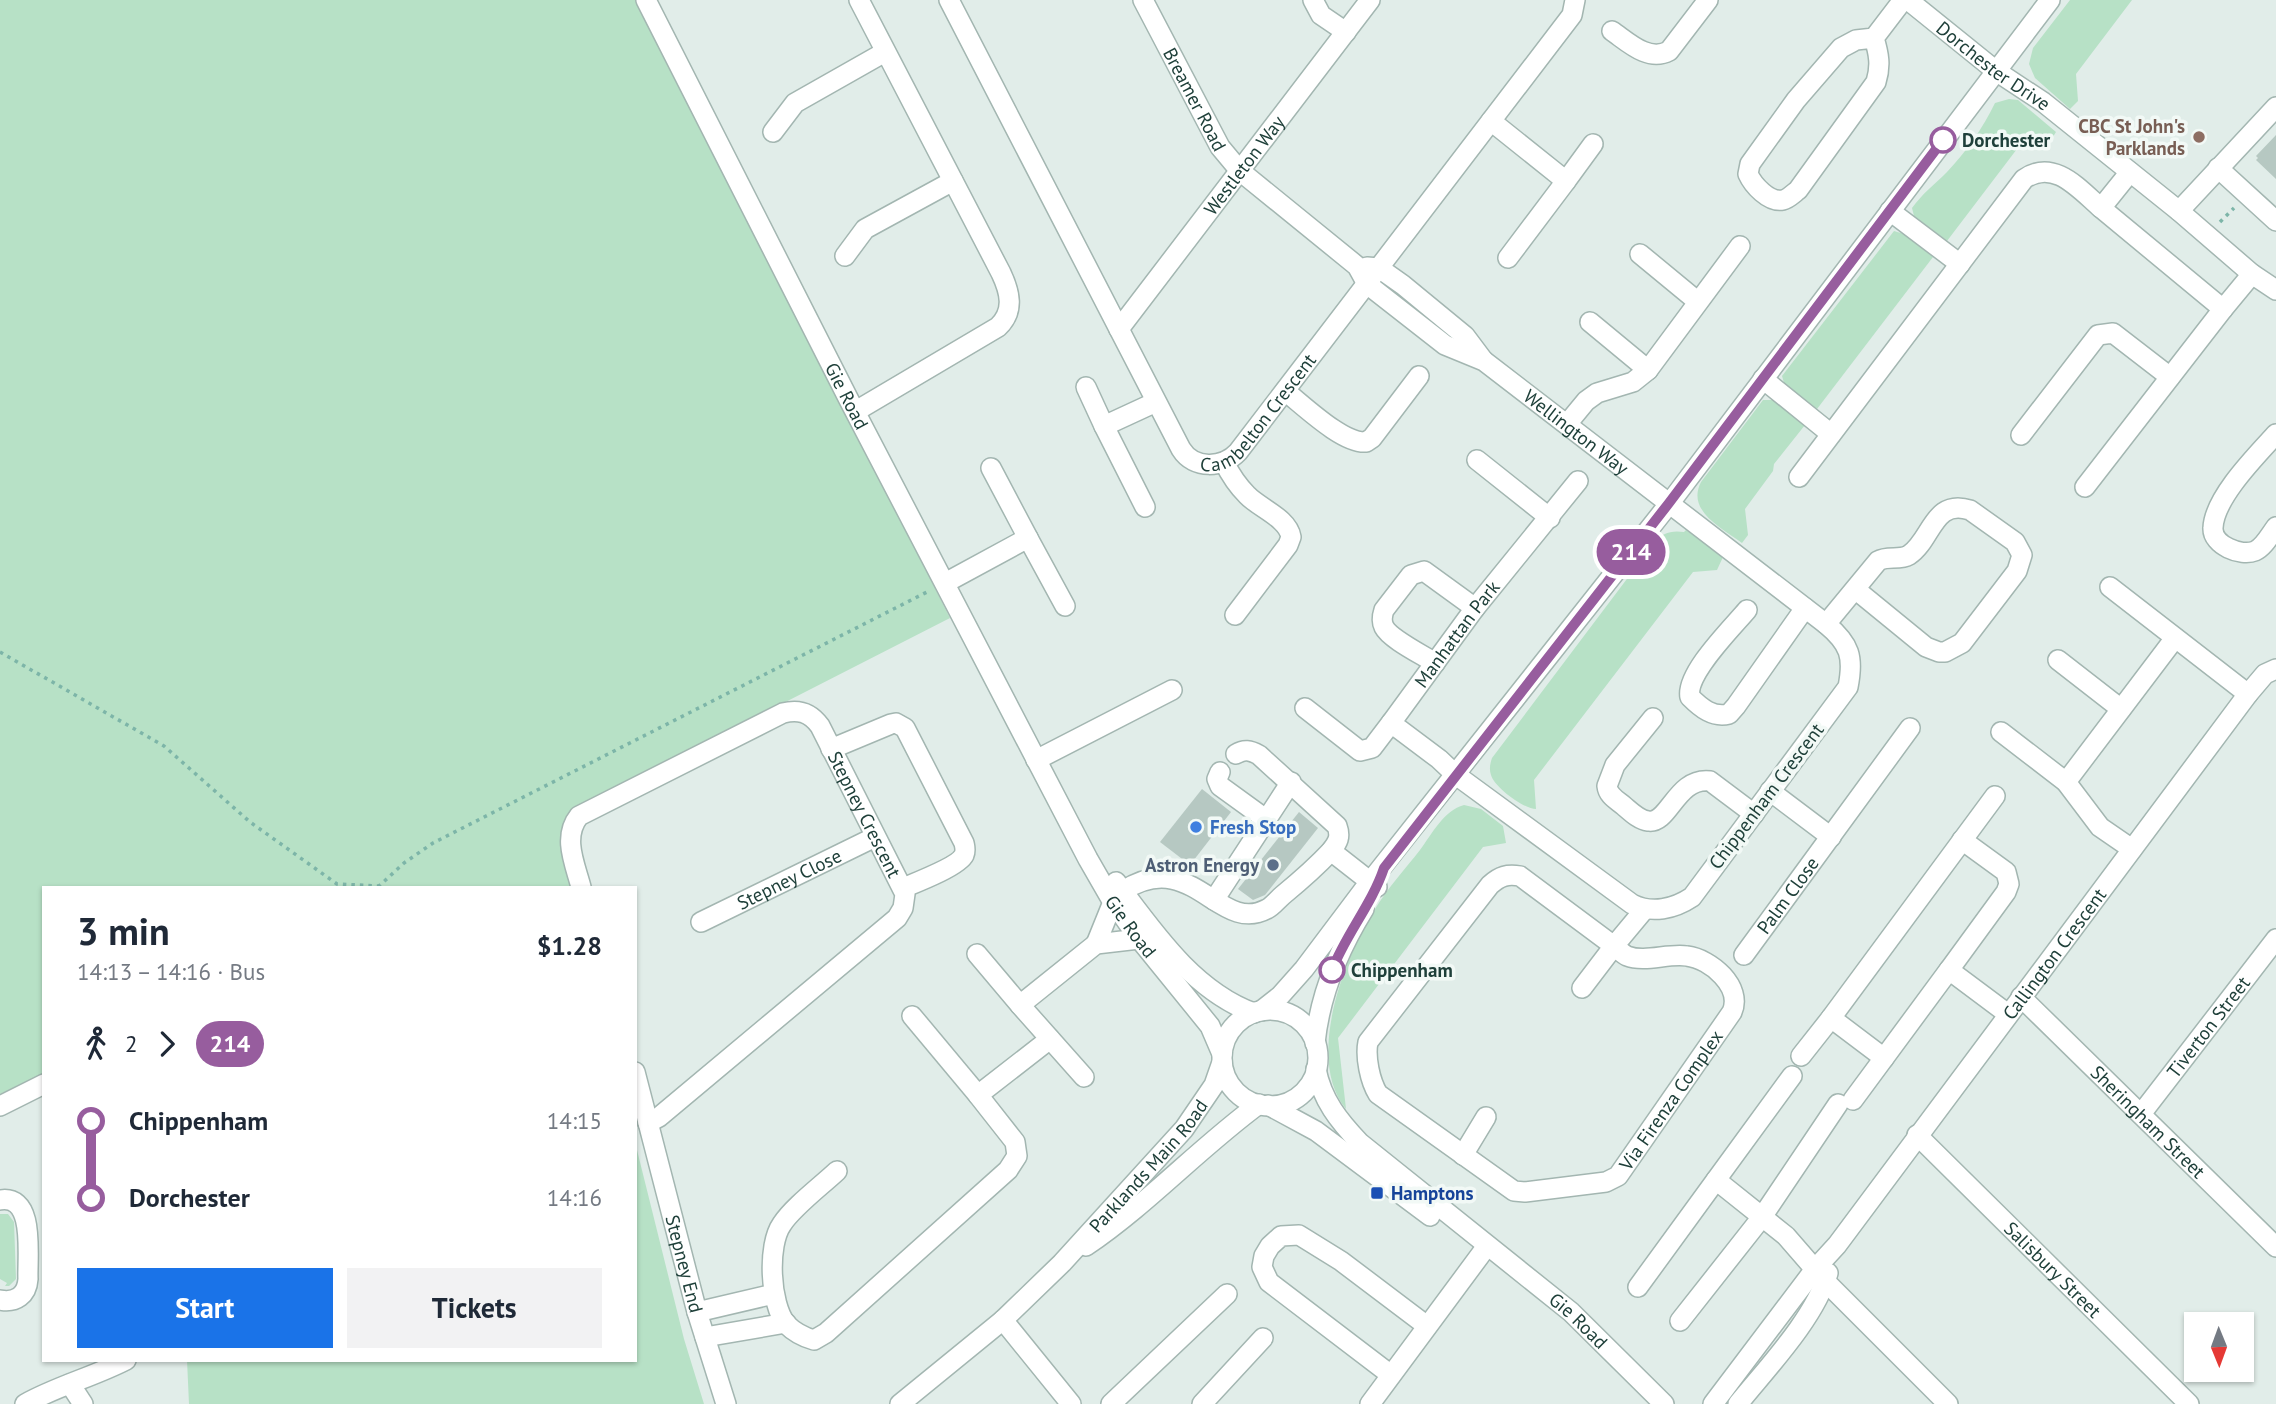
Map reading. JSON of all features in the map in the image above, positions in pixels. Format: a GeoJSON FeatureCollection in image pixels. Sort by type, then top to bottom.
{"type":"FeatureCollection","features":[{"type":"Feature","properties":{"kind":"street","name":"Gie Road"},"geometry":{"type":"LineString","coordinates":[[646,0],[1083,850],[1118,897],[1200,980],[1238,1006],[1257,1012]]}},
{"type":"Feature","properties":{"kind":"street"},"geometry":{"type":"LineString","coordinates":[[853,405],[903,382],[998,327],[1008,314],[1010,302],[1008,288],[859,0]]}},
{"type":"Feature","properties":{"kind":"street","name":"Cambelton Crescent"},"geometry":{"type":"LineString","coordinates":[[949,0],[1186,457],[1204,464],[1224,462],[1238,452],[1572,15],[1575,0]]}},
{"type":"Feature","properties":{"kind":"street","name":"Breamer Road"},"geometry":{"type":"LineString","coordinates":[[1143,0],[1220,147],[1240,171],[1373,276]]}},
{"type":"Feature","properties":{"kind":"street"},"geometry":{"type":"LineString","coordinates":[[1313,0],[1321,15],[1346,32]]}},
{"type":"Feature","properties":{"kind":"street","name":"Westleton Way"},"geometry":{"type":"LineString","coordinates":[[1119,329],[1370,0]]}},
{"type":"Feature","properties":{"kind":"street"},"geometry":{"type":"LineString","coordinates":[[1612,31],[1642,52],[1664,54],[1707,0]]}},
{"type":"Feature","properties":{"kind":"street"},"geometry":{"type":"LineString","coordinates":[[1874,38],[1880,69],[1876,82],[1798,190],[1784,200],[1777,200],[1757,188],[1748,174],[1750,164],[1797,100],[1841,48],[1856,40],[1874,38],[1905,0]]}},
{"type":"Feature","properties":{"kind":"street","name":"Dorchester Drive"},"geometry":{"type":"LineString","coordinates":[[1905,0],[1996,71],[2043,102],[2179,211],[2252,274],[2276,290]]}},
{"type":"Feature","properties":{"kind":"street"},"geometry":{"type":"LineString","coordinates":[[1257,1012],[1278,1011],[1297,1018],[1311,1033],[1315,1043],[1318,1054],[1316,1069],[1309,1085],[1296,1098],[1286,1103],[1264,1105],[1245,1099],[1233,1088],[1225,1075],[1222,1058],[1231,1029],[1257,1012],[1297,979],[1378,879],[1669,503],[2050,0]]}},
{"type":"Feature","properties":{"kind":"street"},"geometry":{"type":"LineString","coordinates":[[773,132],[794,103],[886,52]]}},
{"type":"Feature","properties":{"kind":"street"},"geometry":{"type":"LineString","coordinates":[[2179,211],[2276,107]]}},
{"type":"Feature","properties":{"kind":"street"},"geometry":{"type":"LineString","coordinates":[[1491,121],[1566,181]]}},
{"type":"Feature","properties":{"kind":"street"},"geometry":{"type":"LineString","coordinates":[[1508,258],[1593,144]]}},
{"type":"Feature","properties":{"kind":"street"},"geometry":{"type":"LineString","coordinates":[[2218,168],[2276,221]]}},
{"type":"Feature","properties":{"kind":"street"},"geometry":{"type":"LineString","coordinates":[[1799,477],[2024,179],[2036,172],[2057,173],[2223,309]]}},
{"type":"Feature","properties":{"kind":"street"},"geometry":{"type":"LineString","coordinates":[[2101,208],[2130,172]]}},
{"type":"Feature","properties":{"kind":"street"},"geometry":{"type":"LineString","coordinates":[[845,256],[865,229],[953,181]]}},
{"type":"Feature","properties":{"kind":"street"},"geometry":{"type":"LineString","coordinates":[[1890,211],[1960,264]]}},
{"type":"Feature","properties":{"kind":"street"},"geometry":{"type":"LineString","coordinates":[[1567,424],[1586,401],[1597,393],[1633,382],[1648,370],[1740,246]]}},
{"type":"Feature","properties":{"kind":"street"},"geometry":{"type":"LineString","coordinates":[[1640,254],[1697,301]]}},
{"type":"Feature","properties":{"kind":"street"},"geometry":{"type":"LineString","coordinates":[[2085,487],[2252,274]]}},
{"type":"Feature","properties":{"kind":"street","name":"Wellington Way"},"geometry":{"type":"LineString","coordinates":[[1373,276],[1445,345],[1484,361],[1669,503]]}},
{"type":"Feature","properties":{"kind":"street"},"geometry":{"type":"LineString","coordinates":[[1590,322],[1648,370]]}},
{"type":"Feature","properties":{"kind":"street"},"geometry":{"type":"LineString","coordinates":[[2021,435],[2098,335],[2113,333],[2170,377]]}},
{"type":"Feature","properties":{"kind":"street"},"geometry":{"type":"LineString","coordinates":[[1285,391],[1329,425],[1355,441],[1366,442],[1372,438],[1419,376]]}},
{"type":"Feature","properties":{"kind":"street"},"geometry":{"type":"LineString","coordinates":[[1763,379],[1831,434]]}},
{"type":"Feature","properties":{"kind":"street"},"geometry":{"type":"LineString","coordinates":[[1086,387],[1145,507]]}},
{"type":"Feature","properties":{"kind":"street"},"geometry":{"type":"LineString","coordinates":[[1104,426],[1156,402]]}},
{"type":"Feature","properties":{"kind":"street"},"geometry":{"type":"LineString","coordinates":[[2276,434],[2254,458],[2222,502],[2212,531],[2214,538],[2221,544],[2239,552],[2251,553],[2261,548],[2276,527]]}},
{"type":"Feature","properties":{"kind":"street"},"geometry":{"type":"LineString","coordinates":[[1477,460],[1550,518]]}},
{"type":"Feature","properties":{"kind":"street"},"geometry":{"type":"LineString","coordinates":[[1224,462],[1231,476],[1248,496],[1286,526],[1291,537],[1288,545],[1235,615]]}},
{"type":"Feature","properties":{"kind":"street"},"geometry":{"type":"LineString","coordinates":[[991,468],[1065,606]]}},
{"type":"Feature","properties":{"kind":"street","name":"Manhattan Park"},"geometry":{"type":"LineString","coordinates":[[1305,708],[1360,751],[1372,748],[1475,608],[1578,481]]}},
{"type":"Feature","properties":{"kind":"street","name":"Chippenham Crescent"},"geometry":{"type":"LineString","coordinates":[[1644,910],[1663,909],[1692,897],[1848,687],[1852,661],[1839,634],[1669,503]]}},
{"type":"Feature","properties":{"kind":"street"},"geometry":{"type":"LineString","coordinates":[[1826,624],[1878,561],[1885,557],[1898,558],[1910,554],[1938,517],[1955,507],[1977,514],[2015,542],[2022,555],[2017,571],[1970,633],[1957,647],[1945,652],[1926,647],[1855,589]]}},
{"type":"Feature","properties":{"kind":"street"},"geometry":{"type":"LineString","coordinates":[[944,583],[1028,538]]}},
{"type":"Feature","properties":{"kind":"street"},"geometry":{"type":"LineString","coordinates":[[1436,663],[1384,628],[1384,610],[1411,575],[1424,571],[1475,608]]}},
{"type":"Feature","properties":{"kind":"street"},"geometry":{"type":"LineString","coordinates":[[2110,587],[2248,694]]}},
{"type":"Feature","properties":{"kind":"street"},"geometry":{"type":"LineString","coordinates":[[1747,610],[1709,656],[1690,685],[1690,697],[1714,714],[1729,713],[1736,706],[1805,608]]}},
{"type":"Feature","properties":{"kind":"street"},"geometry":{"type":"LineString","coordinates":[[2066,782],[2175,638]]}},
{"type":"Feature","properties":{"kind":"street"},"geometry":{"type":"LineString","coordinates":[[2058,660],[2122,709]]}},
{"type":"Feature","properties":{"kind":"street","name":"Callington Crescent"},"geometry":{"type":"LineString","coordinates":[[1738,1404],[1801,1324],[1836,1245],[2248,694],[2265,674],[2276,668]]}},
{"type":"Feature","properties":{"kind":"street"},"geometry":{"type":"LineString","coordinates":[[1036,760],[1068,741],[1172,690]]}},
{"type":"Feature","properties":{"kind":"street","name":"Stepney Crescent"},"geometry":{"type":"LineString","coordinates":[[582,886],[570,835],[575,822],[586,812],[790,711],[804,712],[816,720],[903,888],[905,901],[897,918],[659,1117],[648,1123]]}},
{"type":"Feature","properties":{"kind":"street"},"geometry":{"type":"LineString","coordinates":[[1653,718],[1615,765],[1607,786],[1610,795],[1637,816],[1653,821],[1660,818],[1690,784],[1704,781],[1710,782],[1754,814]]}},
{"type":"Feature","properties":{"kind":"street"},"geometry":{"type":"LineString","coordinates":[[831,749],[891,724],[896,723],[905,728],[964,843],[965,852],[961,859],[903,888]]}},
{"type":"Feature","properties":{"kind":"street"},"geometry":{"type":"LineString","coordinates":[[1391,723],[1456,775],[1632,904],[1644,910],[1582,988]]}},
{"type":"Feature","properties":{"kind":"street","name":"Palm Close"},"geometry":{"type":"LineString","coordinates":[[1744,955],[1910,728]]}},
{"type":"Feature","properties":{"kind":"street"},"geometry":{"type":"LineString","coordinates":[[2001,732],[2066,782],[2100,827],[2132,849]]}},
{"type":"Feature","properties":{"kind":"street"},"geometry":{"type":"LineString","coordinates":[[1020,1005],[1096,944],[1118,897],[1142,880],[1170,877],[1237,912],[1252,914],[1267,909],[1331,851],[1338,841],[1337,826],[1291,782],[1251,750],[1236,754]]}},
{"type":"Feature","properties":{"kind":"street"},"geometry":{"type":"LineString","coordinates":[[1220,772],[1217,779],[1220,786],[1266,820]]}},
{"type":"Feature","properties":{"kind":"street"},"geometry":{"type":"LineString","coordinates":[[1214,900],[1291,782]]}},
{"type":"Feature","properties":{"kind":"street","name":"Palm Close"},"geometry":{"type":"LineString","coordinates":[[1770,791],[1831,837]]}},
{"type":"Feature","properties":{"kind":"street"},"geometry":{"type":"LineString","coordinates":[[1801,1056],[1995,796]]}},
{"type":"Feature","properties":{"kind":"street","name":"Stepney Close"},"geometry":{"type":"LineString","coordinates":[[702,922],[875,837]]}},
{"type":"Feature","properties":{"kind":"street"},"geometry":{"type":"LineString","coordinates":[[1680,1321],[1762,1217],[1845,1102],[1884,1058],[2006,892],[2009,884],[2006,872],[1962,840]]}},
{"type":"Feature","properties":{"kind":"street"},"geometry":{"type":"LineString","coordinates":[[1331,851],[1378,879]]}},
{"type":"Feature","properties":{"kind":"street","name":"Via Firenza Complex"},"geometry":{"type":"LineString","coordinates":[[1508,874],[1520,876],[1614,946],[1628,956],[1689,956],[1704,962],[1727,981],[1733,989],[1735,1000],[1732,1012],[1618,1176],[1606,1182],[1514,1191],[1378,1094],[1366,1050],[1368,1042],[1490,884],[1498,878],[1508,874]]}},
{"type":"Feature","properties":{"kind":"street"},"geometry":{"type":"LineString","coordinates":[[1315,1043],[1320,1007],[1332,970],[1378,879]]}},
{"type":"Feature","properties":{"kind":"street","name":"Gie Road"},"geometry":{"type":"LineString","coordinates":[[1118,897],[1139,939],[1210,1026],[1222,1058]]}},
{"type":"Feature","properties":{"kind":"street"},"geometry":{"type":"LineString","coordinates":[[1096,944],[1139,939]]}},
{"type":"Feature","properties":{"kind":"street","name":"Tiverton Street"},"geometry":{"type":"LineString","coordinates":[[2141,1114],[2276,939]]}},
{"type":"Feature","properties":{"kind":"street"},"geometry":{"type":"LineString","coordinates":[[977,954],[1084,1077]]}},
{"type":"Feature","properties":{"kind":"street"},"geometry":{"type":"LineString","coordinates":[[1949,970],[2008,1014]]}},
{"type":"Feature","properties":{"kind":"street","name":"Sheringham Street"},"geometry":{"type":"LineString","coordinates":[[2021,997],[2273,1237]]}},
{"type":"Feature","properties":{"kind":"street"},"geometry":{"type":"LineString","coordinates":[[837,1171],[782,1222],[775,1237],[774,1294],[777,1307],[786,1323],[802,1337],[814,1340],[826,1333],[1008,1170],[1017,1156],[1015,1142],[912,1016]]}},
{"type":"Feature","properties":{"kind":"street"},"geometry":{"type":"LineString","coordinates":[[1831,1018],[1884,1058]]}},
{"type":"Feature","properties":{"kind":"street"},"geometry":{"type":"LineString","coordinates":[[978,1095],[1050,1039]]}},
{"type":"Feature","properties":{"kind":"street","name":"Parklands Main Road"},"geometry":{"type":"LineString","coordinates":[[900,1404],[1003,1320],[1062,1263],[1184,1129],[1214,1085],[1222,1058]]}},
{"type":"Feature","properties":{"kind":"street","name":"Gie Road"},"geometry":{"type":"LineString","coordinates":[[1316,1069],[1332,1111],[1360,1143],[1571,1312],[1664,1404]]}},
{"type":"Feature","properties":{"kind":"street"},"geometry":{"type":"LineString","coordinates":[[1638,1287],[1792,1076]]}},
{"type":"Feature","properties":{"kind":"street"},"geometry":{"type":"LineString","coordinates":[[637,1080],[648,1123]]}},
{"type":"Feature","properties":{"kind":"street"},"geometry":{"type":"LineString","coordinates":[[0,1106],[42,1085]]}},
{"type":"Feature","properties":{"kind":"street","name":"Gie Road"},"geometry":{"type":"LineString","coordinates":[[1264,1105],[1316,1131],[1406,1199],[1463,1237],[1486,1246]]}},
{"type":"Feature","properties":{"kind":"street","name":"Parklands Main Road"},"geometry":{"type":"LineString","coordinates":[[1062,1263],[1114,1228],[1234,1122],[1264,1105]]}},
{"type":"Feature","properties":{"kind":"street"},"geometry":{"type":"LineString","coordinates":[[1463,1154],[1486,1116]]}},
{"type":"Feature","properties":{"kind":"street","name":"Stepney End"},"geometry":{"type":"LineString","coordinates":[[648,1123],[697,1312],[726,1404]]}},
{"type":"Feature","properties":{"kind":"street","name":"Salisbury Street"},"geometry":{"type":"LineString","coordinates":[[1917,1135],[2189,1404]]}},
{"type":"Feature","properties":{"kind":"street"},"geometry":{"type":"LineString","coordinates":[[1716,1180],[1786,1236],[1820,1276],[1948,1404]]}},
{"type":"Feature","properties":{"kind":"street"},"geometry":{"type":"LineString","coordinates":[[0,1200],[19,1204],[25,1215],[28,1285],[22,1296],[10,1301],[0,1300]]}},
{"type":"Feature","properties":{"kind":"street"},"geometry":{"type":"LineString","coordinates":[[1391,1375],[1269,1282],[1262,1267],[1270,1246],[1281,1236],[1299,1235],[1341,1261],[1427,1326]]}},
{"type":"Feature","properties":{"kind":"street"},"geometry":{"type":"LineString","coordinates":[[1370,1404],[1486,1246]]}},
{"type":"Feature","properties":{"kind":"street","name":"Callington Crescent"},"geometry":{"type":"LineString","coordinates":[[1713,1404],[1820,1276]]}},
{"type":"Feature","properties":{"kind":"street"},"geometry":{"type":"LineString","coordinates":[[697,1312],[774,1294]]}},
{"type":"Feature","properties":{"kind":"street"},"geometry":{"type":"LineString","coordinates":[[1111,1404],[1227,1294]]}},
{"type":"Feature","properties":{"kind":"street"},"geometry":{"type":"LineString","coordinates":[[1003,1320],[1071,1404]]}},
{"type":"Feature","properties":{"kind":"street"},"geometry":{"type":"LineString","coordinates":[[705,1337],[786,1323]]}},
{"type":"Feature","properties":{"kind":"street"},"geometry":{"type":"LineString","coordinates":[[1202,1404],[1263,1338]]}},
{"type":"Feature","properties":{"kind":"street"},"geometry":{"type":"LineString","coordinates":[[25,1404],[47,1392],[122,1362]]}},
{"type":"Feature","properties":{"kind":"street"},"geometry":{"type":"LineString","coordinates":[[70,1384],[83,1404]]}},
{"type":"Feature","properties":{"kind":"path"},"geometry":{"type":"LineString","coordinates":[[379,886],[404,863],[433,843],[944,583]]}},
{"type":"Feature","properties":{"kind":"path"},"geometry":{"type":"LineString","coordinates":[[0,652],[164,746],[250,822],[337,884],[364,886]]}},
{"type":"Feature","properties":{"kind":"green space"},"geometry":{"type":"Polygon","coordinates":[[[0,0],[639,0],[950,618],[576,809],[564,825],[561,839],[572,886],[42,886],[42,1075],[0,1094],[0,0]]]}},
{"type":"Feature","properties":{"kind":"green space"},"geometry":{"type":"Polygon","coordinates":[[[2070,0],[2132,0],[2076,74],[2078,101],[2070,109],[2035,78],[2029,64],[2033,48],[2070,0]]]}},
{"type":"Feature","properties":{"kind":"green space"},"geometry":{"type":"Polygon","coordinates":[[[2009,99],[2018,100],[2056,132],[2051,140],[2020,145],[1947,241],[1914,216],[1912,208],[1961,156],[1980,131],[1995,103],[2009,99]]]}},
{"type":"Feature","properties":{"kind":"green space"},"geometry":{"type":"Polygon","coordinates":[[[1894,231],[1904,234],[1933,257],[1817,409],[1785,386],[1782,376],[1894,231]]]}},
{"type":"Feature","properties":{"kind":"green space"},"geometry":{"type":"Polygon","coordinates":[[[1763,400],[1774,400],[1805,425],[1774,464],[1773,471],[1745,509],[1748,535],[1742,543],[1708,518],[1698,502],[1698,492],[1701,482],[1763,400]]]}},
{"type":"Feature","properties":{"kind":"green space"},"geometry":{"type":"Polygon","coordinates":[[[1686,530],[1723,557],[1717,570],[1693,572],[1534,780],[1536,809],[1517,801],[1493,780],[1490,771],[1492,758],[1654,543],[1667,533],[1686,530]]]}},
{"type":"Feature","properties":{"kind":"green space"},"geometry":{"type":"Polygon","coordinates":[[[1464,805],[1481,809],[1503,826],[1506,843],[1483,847],[1338,1038],[1346,1109],[1334,1088],[1329,1064],[1333,1009],[1341,981],[1363,930],[1391,886],[1444,817],[1464,805]]]}},
{"type":"Feature","properties":{"kind":"green space"},"geometry":{"type":"Polygon","coordinates":[[[637,1150],[684,1339],[704,1404],[189,1404],[187,1362],[637,1362],[637,1150]]]}},
{"type":"Feature","properties":{"kind":"green space"},"geometry":{"type":"Polygon","coordinates":[[[0,1214],[8,1214],[14,1222],[16,1279],[9,1286],[5,1286],[7,1283],[0,1279],[0,1214]]]}},
{"type":"Feature","properties":{"kind":"building"},"geometry":{"type":"Polygon","coordinates":[[[2276,135],[2276,179],[2256,160],[2256,156],[2276,135]]]}},
{"type":"Feature","properties":{"kind":"building","name":"Fresh Stop"},"geometry":{"type":"Polygon","coordinates":[[[1202,789],[1231,812],[1190,865],[1160,842],[1202,789]]]}},
{"type":"Feature","properties":{"kind":"building"},"geometry":{"type":"Polygon","coordinates":[[[1299,812],[1318,828],[1265,895],[1253,900],[1238,889],[1299,812]]]}},
{"type":"Feature","properties":{"kind":"bus line","name":"214"},"geometry":{"type":"LineString","coordinates":[[1332,970],[1349,933],[1377,887],[1384,868],[1669,503],[1943,140]]}},
{"type":"Feature","properties":{"kind":"place","name":"CBC St John's Parklands"},"geometry":{"type":"Point","coordinates":[2199,137]}},
{"type":"Feature","properties":{"kind":"place","name":"Dorchester"},"geometry":{"type":"Point","coordinates":[1943,140]}},
{"type":"Feature","properties":{"kind":"place","name":"Fresh Stop"},"geometry":{"type":"Point","coordinates":[1196,827]}},
{"type":"Feature","properties":{"kind":"place","name":"Astron Energy"},"geometry":{"type":"Point","coordinates":[1273,865]}},
{"type":"Feature","properties":{"kind":"place","name":"Chippenham"},"geometry":{"type":"Point","coordinates":[1332,970]}},
{"type":"Feature","properties":{"kind":"place","name":"Hamptons"},"geometry":{"type":"Point","coordinates":[1377,1193]}}]}
